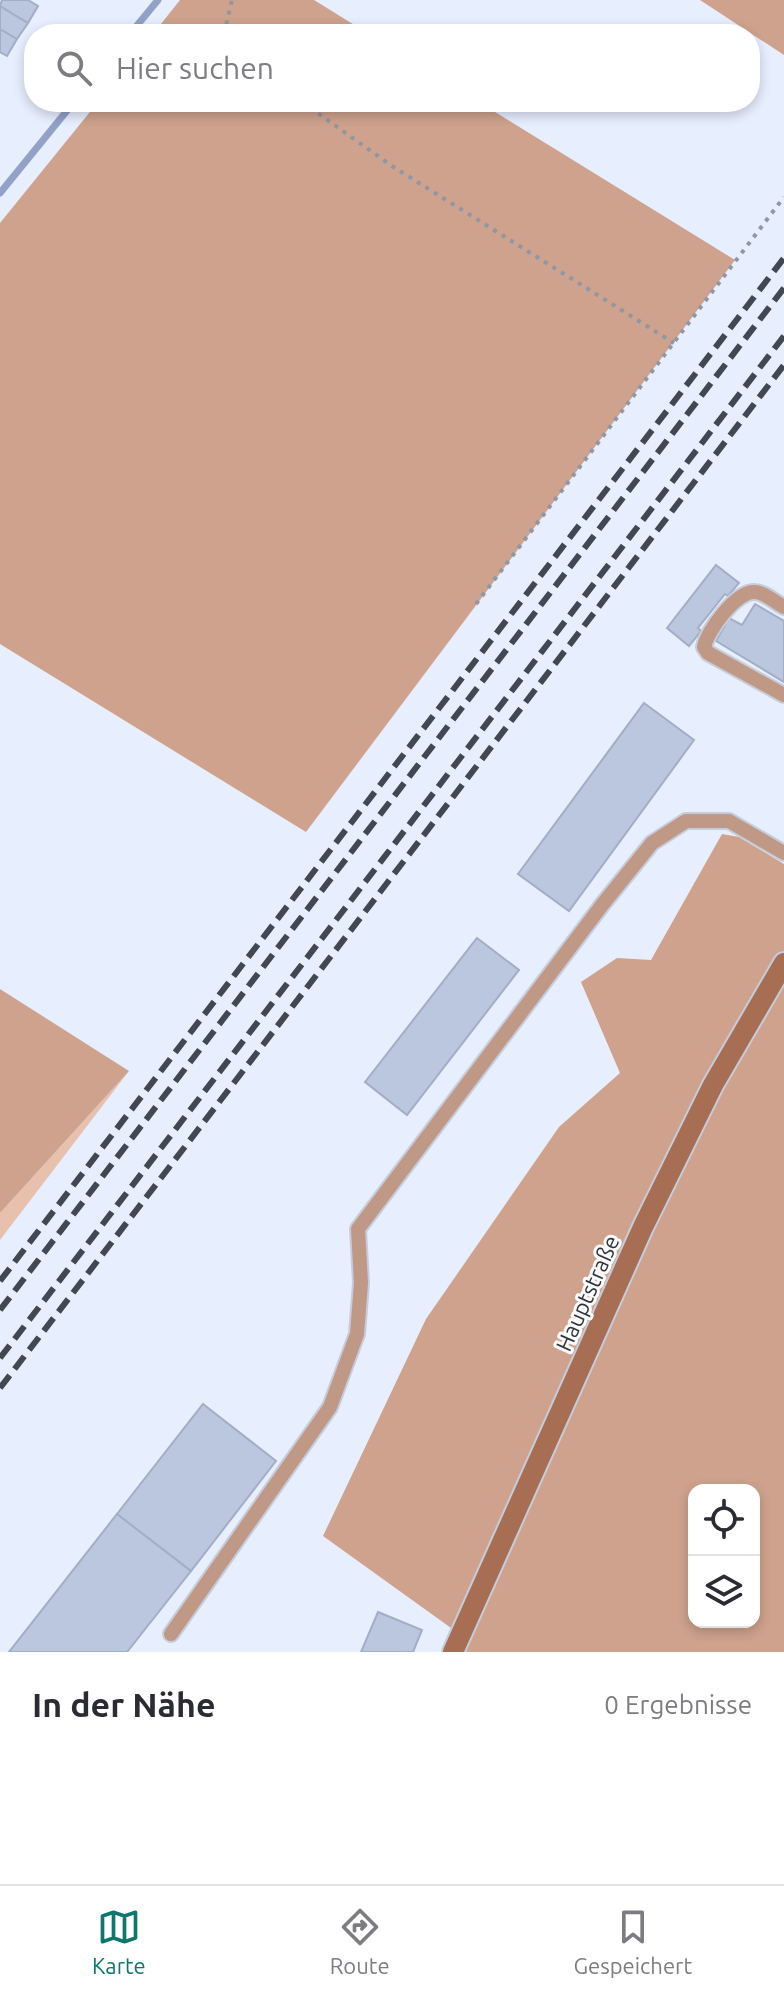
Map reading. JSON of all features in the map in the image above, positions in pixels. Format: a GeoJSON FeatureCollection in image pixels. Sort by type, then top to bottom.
{"type":"FeatureCollection","features":[{"type":"Feature","properties":{"kind":"street","name":"Hauptstraße"},"geometry":{"type":"LineString","coordinates":[[453,1652],[643,1227],[713,1085],[784,963]]}},
{"type":"Feature","properties":{"kind":"lane"},"geometry":{"type":"LineString","coordinates":[[784,607],[758,592],[745,594],[736,599],[709,634],[704,647],[708,653],[784,695]]}},
{"type":"Feature","properties":{"kind":"lane"},"geometry":{"type":"LineString","coordinates":[[171,1634],[330,1407],[357,1334],[361,1283],[358,1229],[602,905],[652,843],[686,821],[729,821],[784,853]]}},
{"type":"Feature","properties":{"kind":"path"},"geometry":{"type":"LineString","coordinates":[[226,24],[232,0]]}},
{"type":"Feature","properties":{"kind":"path"},"geometry":{"type":"LineString","coordinates":[[316,112],[392,166],[674,343]]}},
{"type":"Feature","properties":{"kind":"path"},"geometry":{"type":"LineString","coordinates":[[476,604],[784,197]]}},
{"type":"Feature","properties":{"kind":"shaded area"},"geometry":{"type":"Polygon","coordinates":[[[180,0],[314,0],[353,24],[161,24],[180,0]]]}},
{"type":"Feature","properties":{"kind":"shaded area"},"geometry":{"type":"Polygon","coordinates":[[[700,0],[784,0],[784,55],[760,39],[760,24],[737,24],[700,0]]]}},
{"type":"Feature","properties":{"kind":"shaded area"},"geometry":{"type":"Polygon","coordinates":[[[90,112],[495,112],[735,260],[306,832],[0,644],[0,223],[90,112]]]}},
{"type":"Feature","properties":{"kind":"shaded area"},"geometry":{"type":"Polygon","coordinates":[[[722,834],[739,837],[784,864],[784,1652],[460,1652],[465,1638],[323,1536],[426,1319],[559,1127],[620,1073],[581,982],[617,958],[651,960],[722,834]]]}},
{"type":"Feature","properties":{"kind":"shaded area"},"geometry":{"type":"Polygon","coordinates":[[[0,989],[129,1071],[0,1213],[0,989]]]}},
{"type":"Feature","properties":{"kind":"shaded area"},"geometry":{"type":"Polygon","coordinates":[[[129,1071],[0,1240],[0,1213],[129,1071]]]}},
{"type":"Feature","properties":{"kind":"building"},"geometry":{"type":"Polygon","coordinates":[[[2,0],[28,0],[38,6],[28,23],[0,6],[2,0]]]}},
{"type":"Feature","properties":{"kind":"building"},"geometry":{"type":"Polygon","coordinates":[[[0,6],[28,23],[24,24],[17,39],[0,29],[0,6]]]}},
{"type":"Feature","properties":{"kind":"building"},"geometry":{"type":"Polygon","coordinates":[[[0,29],[17,39],[7,56],[0,52],[0,29]]]}},
{"type":"Feature","properties":{"kind":"building"},"geometry":{"type":"Polygon","coordinates":[[[716,565],[739,583],[728,596],[725,594],[698,628],[701,631],[689,646],[667,628],[716,565]]]}},
{"type":"Feature","properties":{"kind":"building"},"geometry":{"type":"Polygon","coordinates":[[[755,604],[784,621],[784,682],[716,641],[729,618],[742,625],[755,604]]]}},
{"type":"Feature","properties":{"kind":"building"},"geometry":{"type":"Polygon","coordinates":[[[644,703],[694,740],[569,911],[518,874],[644,703]]]}},
{"type":"Feature","properties":{"kind":"building"},"geometry":{"type":"Polygon","coordinates":[[[477,938],[519,970],[407,1115],[365,1082],[477,938]]]}},
{"type":"Feature","properties":{"kind":"building"},"geometry":{"type":"Polygon","coordinates":[[[203,1404],[276,1461],[191,1571],[117,1514],[203,1404]]]}},
{"type":"Feature","properties":{"kind":"building"},"geometry":{"type":"Polygon","coordinates":[[[117,1514],[191,1571],[127,1652],[9,1652],[117,1514]]]}},
{"type":"Feature","properties":{"kind":"building"},"geometry":{"type":"Polygon","coordinates":[[[378,1612],[422,1630],[413,1652],[361,1652],[378,1612]]]}},
{"type":"Feature","properties":{"kind":"waterway"},"geometry":{"type":"LineString","coordinates":[[138,24],[158,0]]}},
{"type":"Feature","properties":{"kind":"waterway"},"geometry":{"type":"LineString","coordinates":[[0,193],[66,112]]}},
{"type":"Feature","properties":{"kind":"railway"},"geometry":{"type":"LineString","coordinates":[[0,1281],[784,258]]}},
{"type":"Feature","properties":{"kind":"railway"},"geometry":{"type":"LineString","coordinates":[[0,1310],[784,288]]}},
{"type":"Feature","properties":{"kind":"railway"},"geometry":{"type":"LineString","coordinates":[[0,1358],[784,336]]}},
{"type":"Feature","properties":{"kind":"railway"},"geometry":{"type":"LineString","coordinates":[[0,1388],[784,365]]}}]}
